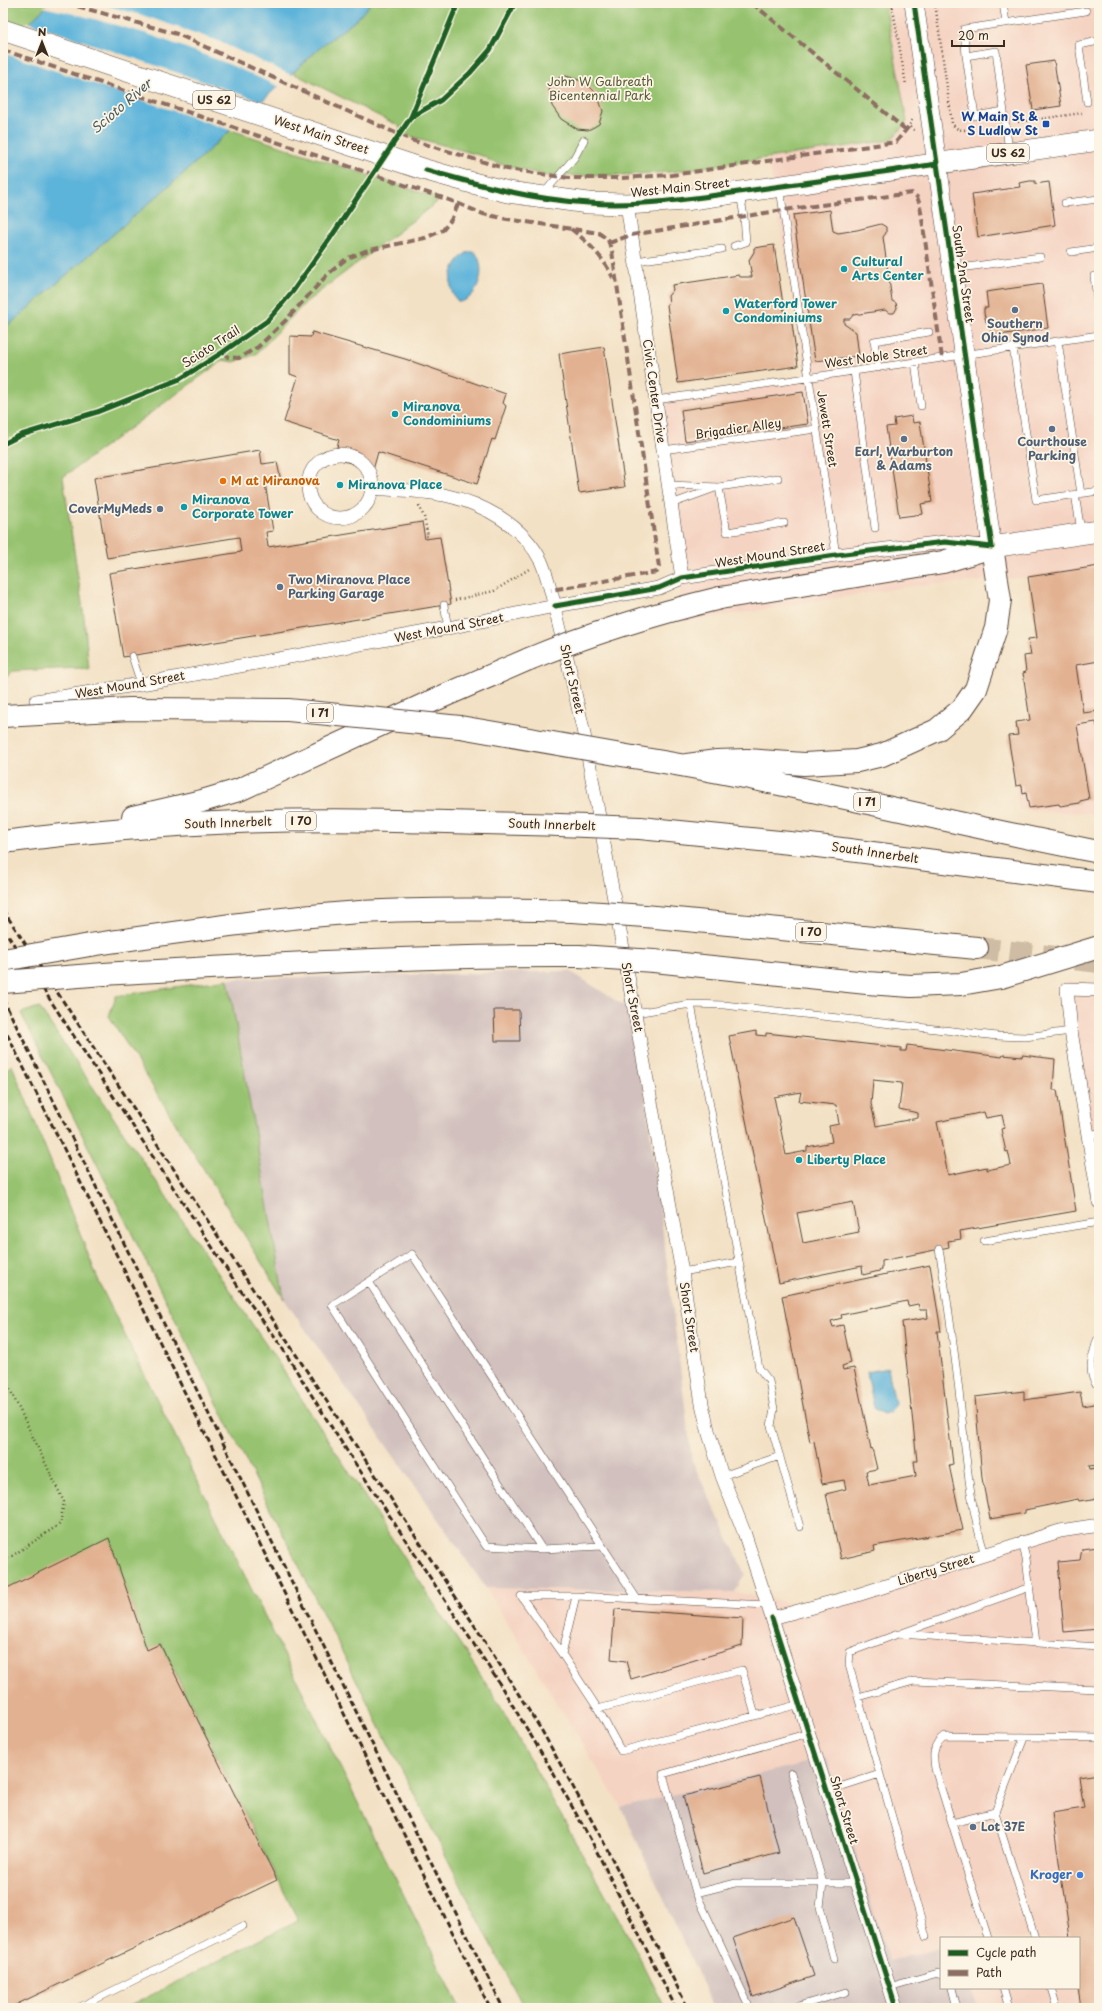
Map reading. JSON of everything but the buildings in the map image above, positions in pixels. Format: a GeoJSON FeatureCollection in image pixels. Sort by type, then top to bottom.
{"type":"FeatureCollection","features":[{"type":"Feature","properties":{"kind":"highway"},"geometry":{"type":"LineString","coordinates":[[42,837],[202,802],[239,790],[430,702],[529,659],[576,639],[622,624],[720,598],[943,562],[992,547],[1000,600],[994,634],[976,689],[962,709],[937,730],[882,755],[857,761],[804,764],[747,760],[687,765]]}},
{"type":"Feature","properties":{"kind":"highway","name":"I 71"},"geometry":{"type":"LineString","coordinates":[[3,716],[130,709],[288,710],[460,727],[687,765],[779,783],[997,832],[1099,852]]}},
{"type":"Feature","properties":{"kind":"highway","name":"South Innerbelt"},"geometry":{"type":"LineString","coordinates":[[3,842],[146,827],[239,822],[424,821],[640,828],[810,844],[1099,882]]}},
{"type":"Feature","properties":{"kind":"highway","name":"I 70"},"geometry":{"type":"LineString","coordinates":[[3,960],[90,945],[248,922],[360,912],[466,908],[572,911],[645,916],[977,948]]}},
{"type":"Feature","properties":{"kind":"highway"},"geometry":{"type":"LineString","coordinates":[[3,982],[104,974],[396,959],[513,955],[579,956],[654,961],[867,983],[911,986],[961,984],[1001,977],[1099,947]]}},
{"type":"Feature","properties":{"kind":"main road","name":"West Main Street"},"geometry":{"type":"LineString","coordinates":[[3,30],[426,170],[508,192],[588,203],[627,204],[684,200],[1099,140]]}},
{"type":"Feature","properties":{"kind":"main road","name":"West Mound Street"},"geometry":{"type":"LineString","coordinates":[[992,547],[1090,532]]}},
{"type":"Feature","properties":{"kind":"street","name":"South 2nd Street"},"geometry":{"type":"LineString","coordinates":[[914,3],[992,547]]}},
{"type":"Feature","properties":{"kind":"street","name":"Civic Center Drive"},"geometry":{"type":"LineString","coordinates":[[627,204],[682,578]]}},
{"type":"Feature","properties":{"kind":"street"},"geometry":{"type":"LineString","coordinates":[[344,454],[356,458],[366,467],[371,478],[372,488],[370,497],[363,508],[352,515],[340,517],[327,514],[317,507],[310,496],[309,483],[312,471],[320,461],[331,455],[344,454]]}},
{"type":"Feature","properties":{"kind":"street"},"geometry":{"type":"LineString","coordinates":[[372,488],[444,495],[471,503],[495,514],[515,529],[530,545],[540,560],[546,575],[554,606]]}},
{"type":"Feature","properties":{"kind":"street","name":"West Mound Street"},"geometry":{"type":"LineString","coordinates":[[36,701],[141,684],[448,628],[554,606],[658,588],[682,578],[836,555],[945,542],[992,547]]}},
{"type":"Feature","properties":{"kind":"street","name":"Short Street"},"geometry":{"type":"LineString","coordinates":[[554,606],[583,729],[682,1272],[702,1404],[709,1434],[722,1476],[744,1532],[768,1605],[896,2008]]}},
{"type":"Feature","properties":{"kind":"street"},"geometry":{"type":"LineString","coordinates":[[1099,990],[1067,989],[1072,1031],[1094,1134],[1099,1202]]}},
{"type":"Feature","properties":{"kind":"street","name":"Liberty Street"},"geometry":{"type":"LineString","coordinates":[[772,1618],[854,1596],[1060,1532],[1099,1525]]}},
{"type":"Feature","properties":{"kind":"lane"},"geometry":{"type":"LineString","coordinates":[[1003,3],[1006,23]]}},
{"type":"Feature","properties":{"kind":"lane"},"geometry":{"type":"LineString","coordinates":[[1004,111],[975,116],[966,56],[964,29],[1086,11]]}},
{"type":"Feature","properties":{"kind":"lane"},"geometry":{"type":"LineString","coordinates":[[1087,102],[1079,45],[1099,41]]}},
{"type":"Feature","properties":{"kind":"lane"},"geometry":{"type":"LineString","coordinates":[[966,56],[996,51],[1010,153]]}},
{"type":"Feature","properties":{"kind":"lane"},"geometry":{"type":"LineString","coordinates":[[540,197],[574,158],[584,140]]}},
{"type":"Feature","properties":{"kind":"lane","name":"Jewett Street"},"geometry":{"type":"LineString","coordinates":[[780,186],[836,555]]}},
{"type":"Feature","properties":{"kind":"lane"},"geometry":{"type":"LineString","coordinates":[[734,246],[746,242],[740,192]]}},
{"type":"Feature","properties":{"kind":"lane"},"geometry":{"type":"LineString","coordinates":[[1065,203],[1099,199]]}},
{"type":"Feature","properties":{"kind":"lane"},"geometry":{"type":"LineString","coordinates":[[1071,252],[1099,248]]}},
{"type":"Feature","properties":{"kind":"lane"},"geometry":{"type":"LineString","coordinates":[[635,261],[722,249]]}},
{"type":"Feature","properties":{"kind":"lane"},"geometry":{"type":"LineString","coordinates":[[952,269],[1040,257]]}},
{"type":"Feature","properties":{"kind":"lane"},"geometry":{"type":"LineString","coordinates":[[1094,276],[1099,314]]}},
{"type":"Feature","properties":{"kind":"lane"},"geometry":{"type":"LineString","coordinates":[[878,368],[874,341],[929,332]]}},
{"type":"Feature","properties":{"kind":"lane","name":"West Noble Street"},"geometry":{"type":"LineString","coordinates":[[656,400],[1099,335]]}},
{"type":"Feature","properties":{"kind":"lane"},"geometry":{"type":"LineString","coordinates":[[1058,341],[1078,494],[1090,532]]}},
{"type":"Feature","properties":{"kind":"lane"},"geometry":{"type":"LineString","coordinates":[[1013,348],[1036,500],[1099,491]]}},
{"type":"Feature","properties":{"kind":"lane"},"geometry":{"type":"LineString","coordinates":[[915,362],[921,406]]}},
{"type":"Feature","properties":{"kind":"lane"},"geometry":{"type":"LineString","coordinates":[[854,371],[875,528]]}},
{"type":"Feature","properties":{"kind":"lane","name":"Brigadier Alley"},"geometry":{"type":"LineString","coordinates":[[663,450],[816,429]]}},
{"type":"Feature","properties":{"kind":"lane"},"geometry":{"type":"LineString","coordinates":[[671,504],[719,487],[778,478]]}},
{"type":"Feature","properties":{"kind":"lane"},"geometry":{"type":"LineString","coordinates":[[668,485],[719,487]]}},
{"type":"Feature","properties":{"kind":"lane"},"geometry":{"type":"LineString","coordinates":[[719,487],[727,532],[784,523]]}},
{"type":"Feature","properties":{"kind":"lane"},"geometry":{"type":"LineString","coordinates":[[447,603],[448,628]]}},
{"type":"Feature","properties":{"kind":"lane"},"geometry":{"type":"LineString","coordinates":[[132,656],[141,684]]}},
{"type":"Feature","properties":{"kind":"lane"},"geometry":{"type":"LineString","coordinates":[[635,1013],[691,1004],[724,1005],[997,1036],[1025,1037],[1072,1031]]}},
{"type":"Feature","properties":{"kind":"lane"},"geometry":{"type":"LineString","coordinates":[[691,1004],[759,1368],[769,1380],[774,1409],[771,1426],[800,1527]]}},
{"type":"Feature","properties":{"kind":"lane"},"geometry":{"type":"LineString","coordinates":[[984,1241],[1099,1222]]}},
{"type":"Feature","properties":{"kind":"lane"},"geometry":{"type":"LineString","coordinates":[[939,1249],[954,1341],[970,1494],[978,1534],[985,1555]]}},
{"type":"Feature","properties":{"kind":"lane"},"geometry":{"type":"LineString","coordinates":[[602,1546],[542,1548],[486,1546],[332,1305],[412,1254],[637,1599]]}},
{"type":"Feature","properties":{"kind":"lane"},"geometry":{"type":"LineString","coordinates":[[682,1272],[739,1262]]}},
{"type":"Feature","properties":{"kind":"lane"},"geometry":{"type":"LineString","coordinates":[[369,1282],[542,1548]]}},
{"type":"Feature","properties":{"kind":"lane"},"geometry":{"type":"LineString","coordinates":[[1099,1339],[1097,1340],[1090,1367],[1091,1376],[1095,1383],[1099,1383]]}},
{"type":"Feature","properties":{"kind":"lane"},"geometry":{"type":"LineString","coordinates":[[722,1476],[780,1456]]}},
{"type":"Feature","properties":{"kind":"lane"},"geometry":{"type":"LineString","coordinates":[[1022,1543],[1030,1587],[1036,1644]]}},
{"type":"Feature","properties":{"kind":"lane"},"geometry":{"type":"LineString","coordinates":[[926,1937],[849,1665],[850,1652],[1030,1587]]}},
{"type":"Feature","properties":{"kind":"lane"},"geometry":{"type":"LineString","coordinates":[[768,1605],[576,1596],[521,1596],[562,1654],[598,1709],[621,1751],[800,1704]]}},
{"type":"Feature","properties":{"kind":"lane"},"geometry":{"type":"LineString","coordinates":[[562,1654],[576,1596]]}},
{"type":"Feature","properties":{"kind":"lane"},"geometry":{"type":"LineString","coordinates":[[898,1634],[1099,1647]]}},
{"type":"Feature","properties":{"kind":"lane"},"geometry":{"type":"LineString","coordinates":[[858,1697],[914,1681],[1098,1689],[1099,1666]]}},
{"type":"Feature","properties":{"kind":"lane"},"geometry":{"type":"LineString","coordinates":[[598,1709],[742,1670],[755,1715]]}},
{"type":"Feature","properties":{"kind":"lane"},"geometry":{"type":"LineString","coordinates":[[750,2008],[696,1893],[663,1774],[809,1733]]}},
{"type":"Feature","properties":{"kind":"lane"},"geometry":{"type":"LineString","coordinates":[[988,1937],[952,1823],[933,1754],[937,1740],[944,1736],[1099,1738]]}},
{"type":"Feature","properties":{"kind":"lane"},"geometry":{"type":"LineString","coordinates":[[1024,1738],[995,1812],[1035,1937]]}},
{"type":"Feature","properties":{"kind":"lane"},"geometry":{"type":"LineString","coordinates":[[791,1773],[823,1883],[820,1907],[834,1959]]}},
{"type":"Feature","properties":{"kind":"lane"},"geometry":{"type":"LineString","coordinates":[[827,1791],[880,1774]]}},
{"type":"Feature","properties":{"kind":"lane"},"geometry":{"type":"LineString","coordinates":[[952,1823],[995,1812]]}},
{"type":"Feature","properties":{"kind":"lane"},"geometry":{"type":"LineString","coordinates":[[696,1893],[736,1883],[856,1883]]}},
{"type":"Feature","properties":{"kind":"lane"},"geometry":{"type":"LineString","coordinates":[[78,2008],[243,1926]]}},
{"type":"Feature","properties":{"kind":"lane"},"geometry":{"type":"LineString","coordinates":[[889,1987],[938,1973],[940,1974]]}},
{"type":"Feature","properties":{"kind":"lane"},"geometry":{"type":"LineString","coordinates":[[952,1989],[957,2008]]}},
{"type":"Feature","properties":{"kind":"lane"},"geometry":{"type":"LineString","coordinates":[[1003,1989],[1009,2008]]}},
{"type":"Feature","properties":{"kind":"lane"},"geometry":{"type":"LineString","coordinates":[[1051,1989],[1057,2008]]}},
{"type":"Feature","properties":{"kind":"lane"},"geometry":{"type":"LineString","coordinates":[[792,2008],[846,1992]]}},
{"type":"Feature","properties":{"kind":"path"},"geometry":{"type":"LineString","coordinates":[[892,3],[907,92]]}},
{"type":"Feature","properties":{"kind":"path"},"geometry":{"type":"LineString","coordinates":[[909,126],[912,121],[910,114]]}},
{"type":"Feature","properties":{"kind":"path"},"geometry":{"type":"LineString","coordinates":[[420,492],[419,504],[424,517],[428,536],[425,536]]}},
{"type":"Feature","properties":{"kind":"path"},"geometry":{"type":"LineString","coordinates":[[447,603],[494,591],[520,576],[540,560]]}},
{"type":"Feature","properties":{"kind":"path"},"geometry":{"type":"LineString","coordinates":[[3,1375],[64,1502],[60,1524],[3,1562]]}},
{"type":"Feature","properties":{"kind":"shaded area"},"geometry":{"type":"Polygon","coordinates":[[[885,3],[1099,3],[1099,814],[1019,810],[1008,736],[1018,734],[1016,722],[1030,720],[1023,673],[1026,672],[1024,656],[1031,655],[1028,639],[1037,638],[1028,577],[906,587],[684,622],[654,401],[807,379],[768,158],[891,140],[907,122],[885,3]]]}},
{"type":"Feature","properties":{"kind":"shaded area"},"geometry":{"type":"Polygon","coordinates":[[[570,971],[635,1013],[692,1461],[745,1574],[735,1592],[486,1588],[284,1299],[228,979],[570,971]]]}},
{"type":"Feature","properties":{"kind":"shaded area"},"geometry":{"type":"Polygon","coordinates":[[[1066,982],[1099,982],[1099,1204],[1067,989],[1066,982]]]}},
{"type":"Feature","properties":{"kind":"shaded area"},"geometry":{"type":"Polygon","coordinates":[[[1099,1521],[1099,2008],[977,2008],[970,1989],[1080,1989],[1080,1937],[940,1937],[940,1948],[890,1962],[827,1758],[621,1807],[486,1588],[735,1592],[812,1608],[1099,1521]]]}},
{"type":"Feature","properties":{"kind":"shaded area"},"geometry":{"type":"Polygon","coordinates":[[[827,1758],[889,1961],[940,1948],[940,1989],[970,1989],[977,2008],[714,2008],[621,1807],[827,1758]]]}},
{"type":"Feature","properties":{"kind":"green space"},"geometry":{"type":"Polygon","coordinates":[[[3,3],[50,3],[3,48],[3,3]]]}},
{"type":"Feature","properties":{"kind":"green space","name":"John W Galbreath Bicentennial Park"},"geometry":{"type":"Polygon","coordinates":[[[371,3],[885,3],[907,122],[891,140],[670,172],[619,175],[547,176],[489,161],[486,157],[399,133],[401,127],[293,73],[323,45],[356,20],[371,3]]]}},
{"type":"Feature","properties":{"kind":"green space"},"geometry":{"type":"Polygon","coordinates":[[[231,130],[441,199],[306,302],[256,354],[234,362],[223,360],[63,477],[84,617],[89,670],[80,668],[13,671],[3,680],[3,330],[231,130]]]}},
{"type":"Feature","properties":{"kind":"green space"},"geometry":{"type":"Polygon","coordinates":[[[228,979],[284,1299],[109,1016],[116,996],[228,979]]]}},
{"type":"Feature","properties":{"kind":"green space"},"geometry":{"type":"Polygon","coordinates":[[[39,1007],[279,1364],[499,1704],[636,1950],[665,2008],[524,2008],[394,1755],[21,1013],[39,1007]]]}},
{"type":"Feature","properties":{"kind":"green space"},"geometry":{"type":"Polygon","coordinates":[[[12,1065],[102,1289],[460,2008],[126,2008],[298,1920],[161,1644],[147,1650],[109,1539],[3,1593],[3,1072],[12,1065]]]}},
{"type":"Feature","properties":{"kind":"water","name":"Scioto River"},"geometry":{"type":"Polygon","coordinates":[[[50,3],[371,3],[356,20],[323,45],[186,171],[3,330],[3,48],[50,3]]]}},
{"type":"Feature","properties":{"kind":"water"},"geometry":{"type":"Polygon","coordinates":[[[469,252],[475,252],[479,258],[481,274],[476,289],[472,295],[466,300],[459,302],[451,290],[452,275],[454,267],[458,261],[469,252]]]}},
{"type":"Feature","properties":{"kind":"water"},"geometry":{"type":"Polygon","coordinates":[[[888,1368],[895,1404],[890,1412],[883,1414],[874,1408],[867,1372],[888,1368]]]}},
{"type":"Feature","properties":{"kind":"pier"},"geometry":{"type":"Polygon","coordinates":[[[48,3],[97,3],[142,15],[218,41],[293,76],[280,87],[226,63],[148,34],[83,16],[43,7],[48,3]]]}},
{"type":"Feature","properties":{"kind":"pier"},"geometry":{"type":"Polygon","coordinates":[[[27,22],[264,102],[233,131],[3,53],[3,45],[27,22]]]}},
{"type":"Feature","properties":{"kind":"tunnel"},"geometry":{"type":"LineString","coordinates":[[977,948],[1099,962]]}},
{"type":"Feature","properties":{"kind":"railway"},"geometry":{"type":"LineString","coordinates":[[3,910],[484,1640],[542,1731],[603,1841],[688,2008]]}},
{"type":"Feature","properties":{"kind":"railway"},"geometry":{"type":"LineString","coordinates":[[3,928],[241,1291],[281,1346],[334,1431],[496,1678],[547,1762],[592,1842],[676,2008]]}},
{"type":"Feature","properties":{"kind":"railway"},"geometry":{"type":"LineString","coordinates":[[3,999],[503,2008]]}},
{"type":"Feature","properties":{"kind":"railway"},"geometry":{"type":"LineString","coordinates":[[3,1026],[490,2008]]}},
{"type":"Feature","properties":{"kind":"marked path"},"geometry":{"type":"LineString","coordinates":[[66,3],[177,34],[411,140],[507,169],[569,178],[622,178],[672,175],[896,142],[909,126]]}},
{"type":"Feature","properties":{"kind":"marked path"},"geometry":{"type":"LineString","coordinates":[[752,3],[906,130]]}},
{"type":"Feature","properties":{"kind":"marked path"},"geometry":{"type":"LineString","coordinates":[[3,50],[452,201],[483,214],[599,233],[608,240],[612,251],[659,567],[657,572],[551,590]]}},
{"type":"Feature","properties":{"kind":"marked path"},"geometry":{"type":"LineString","coordinates":[[609,243],[631,235],[783,210],[912,193],[917,197],[920,205],[942,358]]}},
{"type":"Feature","properties":{"kind":"marked path"},"geometry":{"type":"LineString","coordinates":[[223,352],[228,357],[239,358],[258,347],[286,320],[327,275],[346,259],[365,251],[425,238],[443,230],[451,220],[458,204]]}},
{"type":"Feature","properties":{"kind":"marked path"},"geometry":{"type":"LineString","coordinates":[[571,229],[595,251],[613,278]]}},
{"type":"Feature","properties":{"kind":"cycle path"},"geometry":{"type":"LineString","coordinates":[[411,117],[458,3]]}},
{"type":"Feature","properties":{"kind":"cycle path","name":"Scioto Trail"},"geometry":{"type":"LineString","coordinates":[[3,444],[21,435],[97,412],[180,379],[223,352],[267,321],[293,291],[411,117],[441,100],[470,73],[490,50],[515,3]]}},
{"type":"Feature","properties":{"kind":"cycle path"},"geometry":{"type":"LineString","coordinates":[[555,606],[659,588],[682,578],[836,555],[945,542],[992,547],[914,3]]}},
{"type":"Feature","properties":{"kind":"cycle path"},"geometry":{"type":"LineString","coordinates":[[426,170],[486,186],[547,199],[589,203],[632,204],[696,198],[937,164]]}},
{"type":"Feature","properties":{"kind":"cycle path"},"geometry":{"type":"LineString","coordinates":[[772,1618],[896,2008]]}},
{"type":"Feature","properties":{"kind":"place","name":"W Main St & S Ludlow St"},"geometry":{"type":"Point","coordinates":[1046,124]}},
{"type":"Feature","properties":{"kind":"place","name":"Cultural Arts Center"},"geometry":{"type":"Point","coordinates":[844,269]}},
{"type":"Feature","properties":{"kind":"place","name":"Southern Ohio Synod"},"geometry":{"type":"Point","coordinates":[1015,310]}},
{"type":"Feature","properties":{"kind":"place","name":"Waterford Tower Condominiums"},"geometry":{"type":"Point","coordinates":[726,311]}},
{"type":"Feature","properties":{"kind":"place","name":"Miranova Condominiums"},"geometry":{"type":"Point","coordinates":[395,414]}},
{"type":"Feature","properties":{"kind":"place","name":"Courthouse Parking"},"geometry":{"type":"Point","coordinates":[1052,429]}},
{"type":"Feature","properties":{"kind":"place","name":"Earl, Warburton & Adams"},"geometry":{"type":"Point","coordinates":[904,439]}},
{"type":"Feature","properties":{"kind":"place","name":"M at Miranova"},"geometry":{"type":"Point","coordinates":[223,481]}},
{"type":"Feature","properties":{"kind":"place","name":"Miranova Place"},"geometry":{"type":"Point","coordinates":[340,485]}},
{"type":"Feature","properties":{"kind":"place","name":"Miranova Corporate Tower"},"geometry":{"type":"Point","coordinates":[184,507]}},
{"type":"Feature","properties":{"kind":"place","name":"CoverMyMeds"},"geometry":{"type":"Point","coordinates":[160,509]}},
{"type":"Feature","properties":{"kind":"place","name":"Two Miranova Place Parking Garage"},"geometry":{"type":"Point","coordinates":[280,587]}},
{"type":"Feature","properties":{"kind":"place","name":"Liberty Place"},"geometry":{"type":"Point","coordinates":[799,1160]}},
{"type":"Feature","properties":{"kind":"place","name":"Lot 37E"},"geometry":{"type":"Point","coordinates":[973,1827]}},
{"type":"Feature","properties":{"kind":"place","name":"Kroger"},"geometry":{"type":"Point","coordinates":[1080,1875]}}]}
